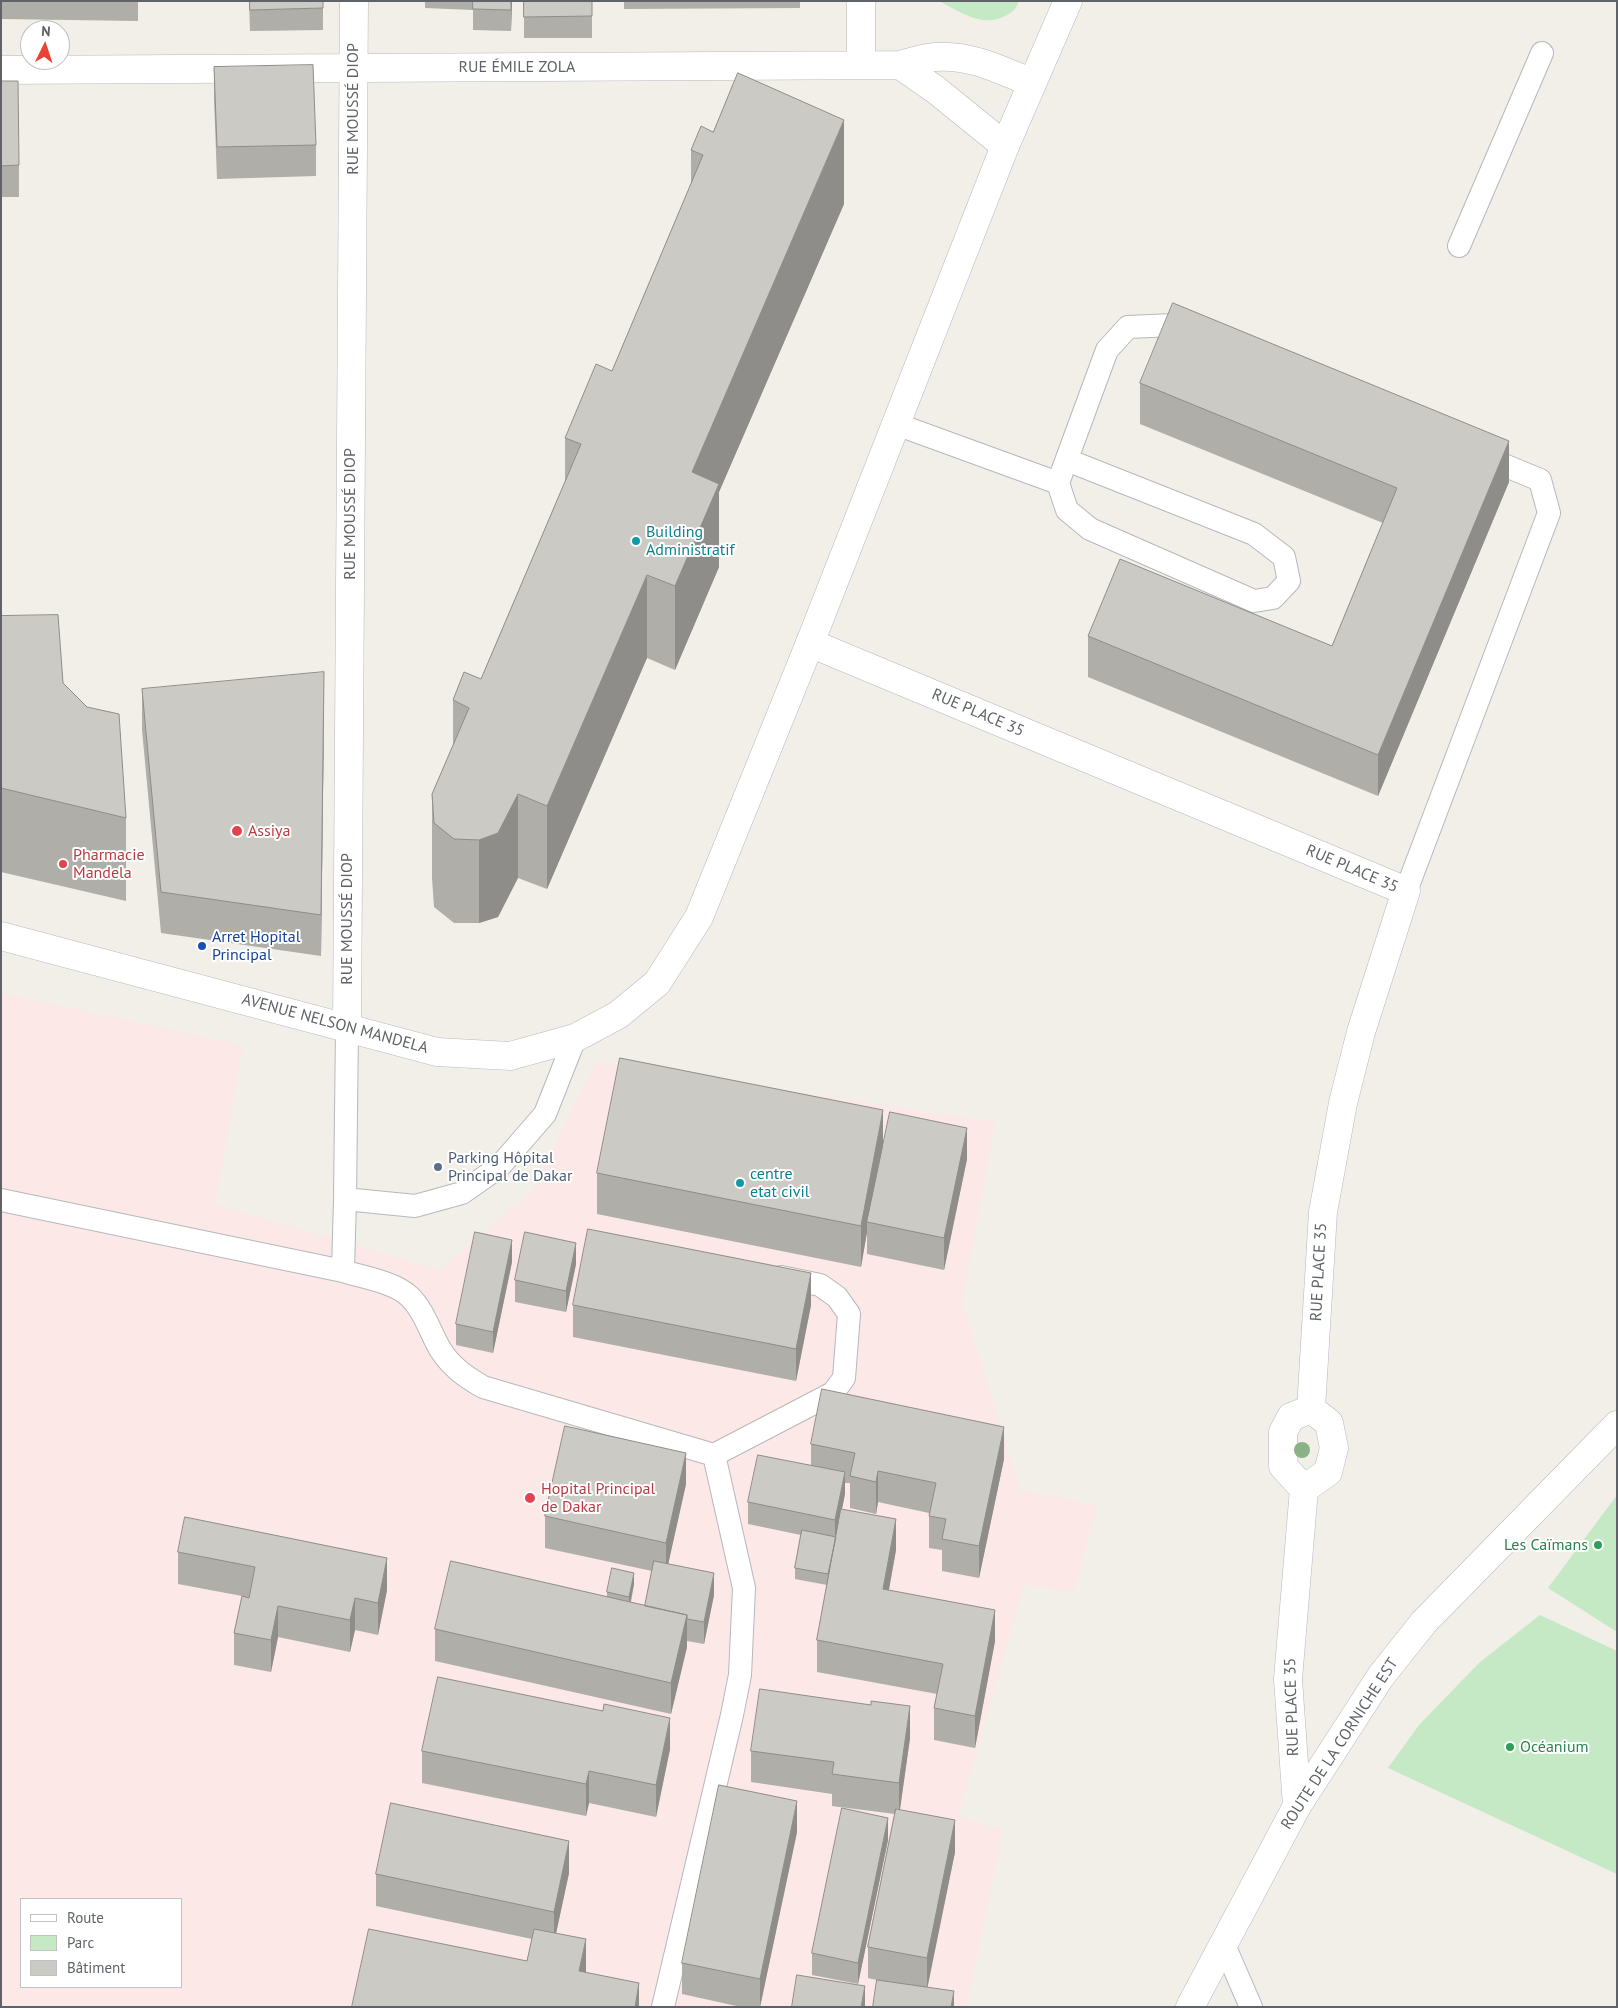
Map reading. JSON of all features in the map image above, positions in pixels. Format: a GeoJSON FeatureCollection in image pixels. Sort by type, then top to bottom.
{"type":"FeatureCollection","features":[{"type":"Feature","properties":{"kind":"street","name":"RUE MOUSSÉ DIOP"},"geometry":{"type":"LineString","coordinates":[[347,1027],[354,1]]}},
{"type":"Feature","properties":{"kind":"street"},"geometry":{"type":"LineString","coordinates":[[861,1],[861,65]]}},
{"type":"Feature","properties":{"kind":"street","name":"AVENUE NELSON MANDELA"},"geometry":{"type":"LineString","coordinates":[[1,936],[437,1052],[510,1056],[575,1038],[618,1015],[657,983],[699,917],[810,643],[1005,146],[1068,1]]}},
{"type":"Feature","properties":{"kind":"street","name":"RUE ÉMILE ZOLA"},"geometry":{"type":"LineString","coordinates":[[1,70],[900,65],[934,57],[959,57],[987,64],[1032,84]]}},
{"type":"Feature","properties":{"kind":"street"},"geometry":{"type":"LineString","coordinates":[[900,65],[936,90],[1005,146]]}},
{"type":"Feature","properties":{"kind":"street","name":"RUE PLACE 35"},"geometry":{"type":"LineString","coordinates":[[810,643],[1406,891],[1361,1032],[1343,1103],[1323,1212],[1311,1409]]}},
{"type":"Feature","properties":{"kind":"street"},"geometry":{"type":"LineString","coordinates":[[1311,1409],[1329,1423],[1334,1448],[1328,1472],[1304,1489],[1283,1466],[1282,1432],[1291,1417],[1311,1409]]}},
{"type":"Feature","properties":{"kind":"street","name":"ROUTE DE LA CORNICHE EST"},"geometry":{"type":"LineString","coordinates":[[1190,2007],[1297,1806],[1381,1676],[1424,1622],[1617,1425]]}},
{"type":"Feature","properties":{"kind":"street","name":"RUE PLACE 35"},"geometry":{"type":"LineString","coordinates":[[1297,1806],[1288,1680],[1304,1489]]}},
{"type":"Feature","properties":{"kind":"lane"},"geometry":{"type":"LineString","coordinates":[[1459,246],[1542,53]]}},
{"type":"Feature","properties":{"kind":"lane"},"geometry":{"type":"LineString","coordinates":[[1067,460],[1254,534],[1284,557],[1289,581],[1273,598],[1254,601],[1090,529],[1066,510],[1058,483],[1108,350],[1128,327],[1174,324],[1210,340]]}},
{"type":"Feature","properties":{"kind":"lane"},"geometry":{"type":"LineString","coordinates":[[896,424],[1058,483]]}},
{"type":"Feature","properties":{"kind":"lane"},"geometry":{"type":"LineString","coordinates":[[1406,891],[1549,513],[1540,480],[1467,449]]}},
{"type":"Feature","properties":{"kind":"lane"},"geometry":{"type":"LineString","coordinates":[[344,1271],[347,1027]]}},
{"type":"Feature","properties":{"kind":"lane"},"geometry":{"type":"LineString","coordinates":[[345,1199],[415,1206],[462,1193],[499,1167],[545,1114],[575,1038]]}},
{"type":"Feature","properties":{"kind":"lane"},"geometry":{"type":"LineString","coordinates":[[1,1200],[344,1271],[394,1287],[408,1295],[420,1310],[441,1350],[458,1372],[483,1387],[714,1455],[833,1393],[844,1378],[849,1314],[837,1297],[820,1285],[763,1274]]}},
{"type":"Feature","properties":{"kind":"lane"},"geometry":{"type":"LineString","coordinates":[[663,2007],[730,1725],[740,1675],[744,1588],[714,1455]]}},
{"type":"Feature","properties":{"kind":"lane"},"geometry":{"type":"LineString","coordinates":[[1224,1945],[1251,2007]]}},
{"type":"Feature","properties":{"kind":"shaded area","name":"Hopital Principal de Dakar"},"geometry":{"type":"Polygon","coordinates":[[[1,993],[243,1045],[215,1204],[440,1270],[531,1192],[596,1062],[995,1122],[962,1303],[1020,1490],[1097,1505],[1073,1592],[1024,1585],[958,1816],[1003,1830],[966,2007],[1,2007],[1,993]]]}},
{"type":"Feature","properties":{"kind":"green space"},"geometry":{"type":"Polygon","coordinates":[[[939,1],[1019,1],[1016,8],[1009,14],[998,19],[981,20],[964,14],[939,1]]]}},
{"type":"Feature","properties":{"kind":"green space","name":"Les Caïmans"},"geometry":{"type":"Polygon","coordinates":[[[1617,1495],[1617,1632],[1548,1588],[1617,1495]]]}},
{"type":"Feature","properties":{"kind":"green space","name":"Océanium"},"geometry":{"type":"Polygon","coordinates":[[[1540,1615],[1617,1651],[1617,1874],[1388,1768],[1419,1725],[1480,1662],[1540,1615]]]}},
{"type":"Feature","properties":{"kind":"building"},"geometry":{"type":"Polygon","coordinates":[[[250,1],[323,1],[323,8],[250,10],[250,1]]]}},
{"type":"Feature","properties":{"kind":"building"},"geometry":{"type":"Polygon","coordinates":[[[473,1],[511,1],[511,10],[473,9],[473,1]]]}},
{"type":"Feature","properties":{"kind":"building"},"geometry":{"type":"Polygon","coordinates":[[[524,1],[592,1],[592,16],[524,17],[524,1]]]}},
{"type":"Feature","properties":{"kind":"building"},"geometry":{"type":"Polygon","coordinates":[[[313,65],[316,145],[217,147],[214,67],[313,65]]]}},
{"type":"Feature","properties":{"kind":"building","name":"Building Administratif"},"geometry":{"type":"Polygon","coordinates":[[[738,73],[844,120],[692,472],[719,484],[675,586],[647,575],[547,806],[518,794],[498,833],[479,840],[454,839],[434,823],[432,794],[469,708],[453,700],[464,672],[481,679],[581,444],[565,438],[596,364],[612,371],[703,155],[691,150],[701,126],[713,132],[738,73]]]}},
{"type":"Feature","properties":{"kind":"building"},"geometry":{"type":"Polygon","coordinates":[[[1,81],[18,81],[19,165],[1,166],[1,81]]]}},
{"type":"Feature","properties":{"kind":"building"},"geometry":{"type":"Polygon","coordinates":[[[1173,303],[1509,441],[1378,755],[1088,636],[1120,559],[1332,646],[1397,488],[1140,383],[1173,303]]]}},
{"type":"Feature","properties":{"kind":"building"},"geometry":{"type":"Polygon","coordinates":[[[58,615],[63,683],[87,707],[119,714],[126,818],[1,788],[1,616],[58,615]]]}},
{"type":"Feature","properties":{"kind":"building","name":"Assiya"},"geometry":{"type":"Polygon","coordinates":[[[324,672],[321,915],[161,892],[142,689],[324,672]]]}},
{"type":"Feature","properties":{"kind":"building","name":"centre etat civil"},"geometry":{"type":"Polygon","coordinates":[[[620,1058],[883,1110],[861,1226],[597,1173],[620,1058]]]}},
{"type":"Feature","properties":{"kind":"building"},"geometry":{"type":"Polygon","coordinates":[[[890,1112],[967,1128],[944,1238],[867,1222],[890,1112]]]}},
{"type":"Feature","properties":{"kind":"building"},"geometry":{"type":"Polygon","coordinates":[[[588,1229],[811,1273],[796,1349],[573,1305],[588,1229]]]}},
{"type":"Feature","properties":{"kind":"building"},"geometry":{"type":"Polygon","coordinates":[[[475,1232],[512,1240],[493,1332],[456,1324],[475,1232]]]}},
{"type":"Feature","properties":{"kind":"building"},"geometry":{"type":"Polygon","coordinates":[[[525,1232],[576,1243],[566,1291],[515,1280],[525,1232]]]}},
{"type":"Feature","properties":{"kind":"building"},"geometry":{"type":"Polygon","coordinates":[[[822,1389],[1004,1427],[979,1546],[942,1539],[946,1519],[929,1516],[936,1483],[878,1471],[876,1482],[850,1476],[855,1453],[811,1444],[822,1389]]]}},
{"type":"Feature","properties":{"kind":"building"},"geometry":{"type":"Polygon","coordinates":[[[565,1426],[686,1453],[666,1543],[545,1516],[565,1426]]]}},
{"type":"Feature","properties":{"kind":"building"},"geometry":{"type":"Polygon","coordinates":[[[758,1455],[845,1472],[835,1520],[748,1502],[758,1455]]]}},
{"type":"Feature","properties":{"kind":"building"},"geometry":{"type":"Polygon","coordinates":[[[841,1509],[896,1519],[883,1589],[995,1610],[975,1716],[934,1708],[943,1664],[817,1640],[841,1509]]]}},
{"type":"Feature","properties":{"kind":"building"},"geometry":{"type":"Polygon","coordinates":[[[185,1517],[387,1558],[378,1603],[355,1598],[350,1620],[278,1606],[271,1640],[234,1633],[242,1596],[249,1598],[255,1567],[178,1552],[185,1517]]]}},
{"type":"Feature","properties":{"kind":"building"},"geometry":{"type":"Polygon","coordinates":[[[802,1530],[836,1537],[828,1574],[795,1568],[802,1530]]]}},
{"type":"Feature","properties":{"kind":"building"},"geometry":{"type":"Polygon","coordinates":[[[451,1561],[687,1615],[671,1683],[435,1629],[451,1561]]]}},
{"type":"Feature","properties":{"kind":"building"},"geometry":{"type":"Polygon","coordinates":[[[654,1561],[714,1573],[704,1622],[687,1619],[687,1615],[645,1606],[654,1561]]]}},
{"type":"Feature","properties":{"kind":"building"},"geometry":{"type":"Polygon","coordinates":[[[612,1568],[634,1573],[629,1597],[607,1592],[612,1568]]]}},
{"type":"Feature","properties":{"kind":"building"},"geometry":{"type":"Polygon","coordinates":[[[438,1677],[603,1711],[604,1704],[670,1718],[656,1785],[589,1771],[586,1784],[422,1751],[438,1677]]]}},
{"type":"Feature","properties":{"kind":"building"},"geometry":{"type":"Polygon","coordinates":[[[760,1689],[871,1705],[871,1701],[910,1706],[899,1783],[832,1774],[834,1762],[751,1751],[760,1689]]]}},
{"type":"Feature","properties":{"kind":"building"},"geometry":{"type":"Polygon","coordinates":[[[719,1785],[797,1801],[760,1979],[682,1963],[719,1785]]]}},
{"type":"Feature","properties":{"kind":"building"},"geometry":{"type":"Polygon","coordinates":[[[391,1803],[569,1841],[554,1912],[376,1874],[391,1803]]]}},
{"type":"Feature","properties":{"kind":"building"},"geometry":{"type":"Polygon","coordinates":[[[842,1808],[888,1818],[858,1963],[812,1953],[842,1808]]]}},
{"type":"Feature","properties":{"kind":"building"},"geometry":{"type":"Polygon","coordinates":[[[896,1809],[955,1820],[927,1958],[868,1947],[896,1809]]]}},
{"type":"Feature","properties":{"kind":"building"},"geometry":{"type":"Polygon","coordinates":[[[369,1929],[527,1961],[534,1929],[586,1939],[579,1971],[639,1983],[635,2007],[352,2007],[369,1929]]]}},
{"type":"Feature","properties":{"kind":"building"},"geometry":{"type":"Polygon","coordinates":[[[797,1975],[865,1986],[861,2007],[792,2007],[797,1975]]]}},
{"type":"Feature","properties":{"kind":"building"},"geometry":{"type":"Polygon","coordinates":[[[877,1980],[954,1991],[951,2007],[873,2007],[877,1980]]]}},
{"type":"Feature","properties":{"kind":"place","name":"Building Administratif"},"geometry":{"type":"Point","coordinates":[636,541]}},
{"type":"Feature","properties":{"kind":"place","name":"Assiya"},"geometry":{"type":"Point","coordinates":[237,831]}},
{"type":"Feature","properties":{"kind":"place","name":"Pharmacie Mandela"},"geometry":{"type":"Point","coordinates":[63,864]}},
{"type":"Feature","properties":{"kind":"place","name":"Arret Hopital Principal"},"geometry":{"type":"Point","coordinates":[202,946]}},
{"type":"Feature","properties":{"kind":"place","name":"Parking Hôpital Principal de Dakar"},"geometry":{"type":"Point","coordinates":[438,1167]}},
{"type":"Feature","properties":{"kind":"place","name":"centre etat civil"},"geometry":{"type":"Point","coordinates":[740,1183]}},
{"type":"Feature","properties":{"kind":"place","name":"Hopital Principal de Dakar"},"geometry":{"type":"Point","coordinates":[530,1498]}},
{"type":"Feature","properties":{"kind":"place","name":"Les Caïmans"},"geometry":{"type":"Point","coordinates":[1598,1545]}},
{"type":"Feature","properties":{"kind":"place","name":"Océanium"},"geometry":{"type":"Point","coordinates":[1510,1747]}}]}
